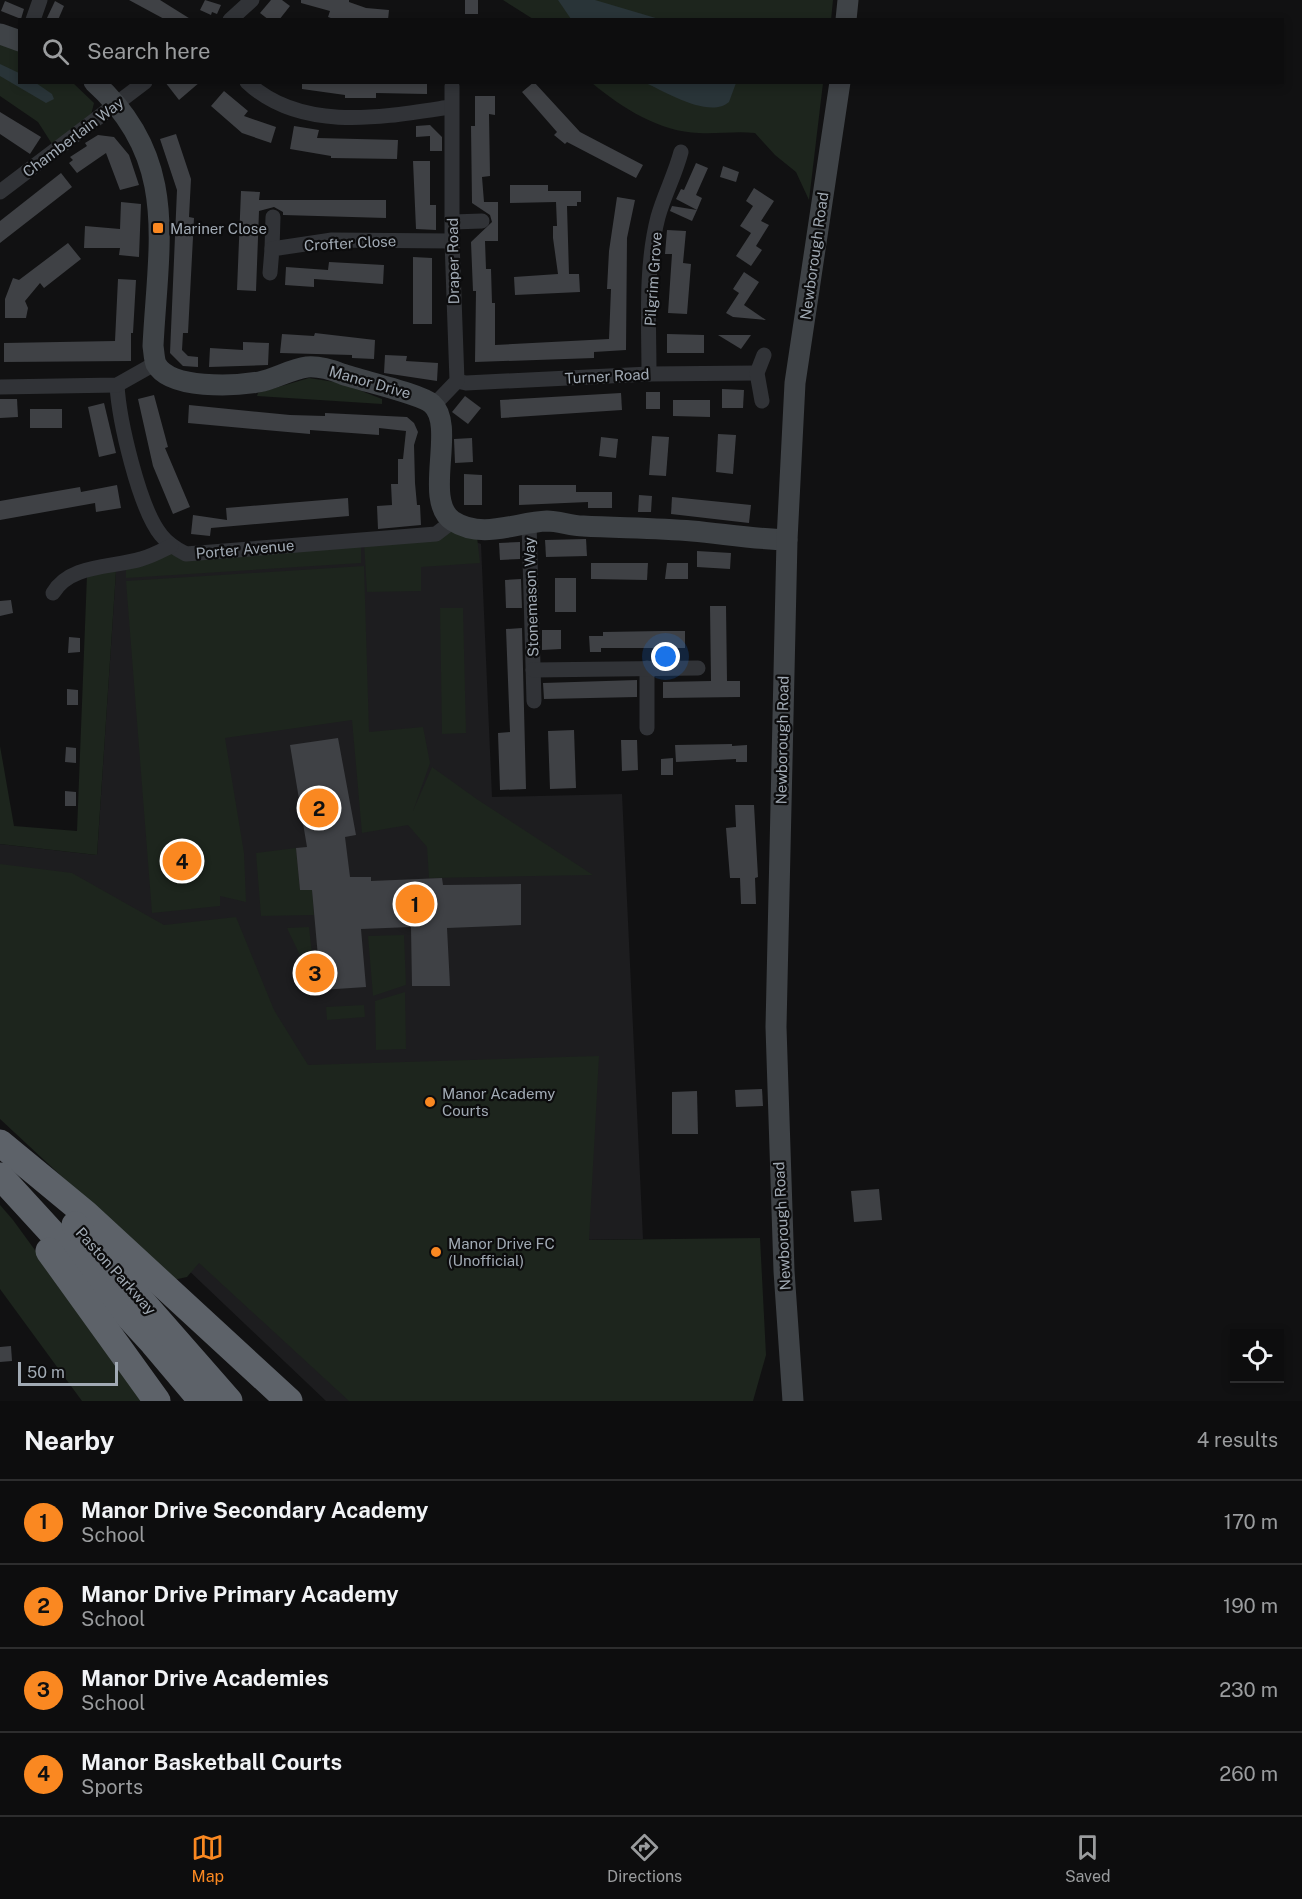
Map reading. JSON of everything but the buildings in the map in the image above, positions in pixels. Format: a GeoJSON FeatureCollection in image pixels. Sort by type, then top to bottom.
{"type":"FeatureCollection","features":[{"type":"Feature","properties":{"kind":"highway","name":"Paston Parkway"},"geometry":{"type":"LineString","coordinates":[[0,1144],[103,1255],[229,1401]]}},
{"type":"Feature","properties":{"kind":"highway"},"geometry":{"type":"LineString","coordinates":[[0,1144],[86,1214],[289,1401]]}},
{"type":"Feature","properties":{"kind":"highway","name":"Paston Parkway"},"geometry":{"type":"LineString","coordinates":[[0,1176],[153,1343],[202,1401]]}},
{"type":"Feature","properties":{"kind":"highway"},"geometry":{"type":"LineString","coordinates":[[0,1183],[157,1401]]}},
{"type":"Feature","properties":{"kind":"street"},"geometry":{"type":"LineString","coordinates":[[34,18],[40,0]]}},
{"type":"Feature","properties":{"kind":"street"},"geometry":{"type":"LineString","coordinates":[[232,18],[252,0]]}},
{"type":"Feature","properties":{"kind":"street"},"geometry":{"type":"LineString","coordinates":[[846,18],[848,0]]}},
{"type":"Feature","properties":{"kind":"street"},"geometry":{"type":"LineString","coordinates":[[0,34],[18,40]]}},
{"type":"Feature","properties":{"kind":"street"},"geometry":{"type":"LineString","coordinates":[[0,387],[117,385],[156,363],[153,346],[159,213],[157,188],[146,151],[115,105],[96,84]]}},
{"type":"Feature","properties":{"kind":"street","name":"Chamberlain Way"},"geometry":{"type":"LineString","coordinates":[[0,192],[142,84]]}},
{"type":"Feature","properties":{"kind":"street"},"geometry":{"type":"LineString","coordinates":[[249,84],[271,102],[328,117],[380,116],[450,107]]}},
{"type":"Feature","properties":{"kind":"street","name":"Newborough Road"},"geometry":{"type":"LineString","coordinates":[[793,1401],[784,1271],[776,1027],[787,540],[795,383],[840,84]]}},
{"type":"Feature","properties":{"kind":"street","name":"Draper Road"},"geometry":{"type":"LineString","coordinates":[[452,86],[450,107],[452,242],[457,381]]}},
{"type":"Feature","properties":{"kind":"street","name":"Pilgrim Grove"},"geometry":{"type":"LineString","coordinates":[[649,374],[649,286],[656,227],[681,152]]}},
{"type":"Feature","properties":{"kind":"street"},"geometry":{"type":"LineString","coordinates":[[270,273],[273,217]]}},
{"type":"Feature","properties":{"kind":"street"},"geometry":{"type":"LineString","coordinates":[[453,222],[482,221]]}},
{"type":"Feature","properties":{"kind":"street","name":"Crofter Close"},"geometry":{"type":"LineString","coordinates":[[272,249],[332,240],[452,242]]}},
{"type":"Feature","properties":{"kind":"street"},"geometry":{"type":"LineString","coordinates":[[762,400],[757,373],[764,355]]}},
{"type":"Feature","properties":{"kind":"street","name":"Manor Drive"},"geometry":{"type":"LineString","coordinates":[[156,363],[164,373],[193,384],[260,382],[309,367],[328,369],[373,385],[418,396],[434,405]]}},
{"type":"Feature","properties":{"kind":"street","name":"Turner Road"},"geometry":{"type":"LineString","coordinates":[[457,381],[466,383],[649,374],[757,373]]}},
{"type":"Feature","properties":{"kind":"street"},"geometry":{"type":"LineString","coordinates":[[457,381],[434,405],[440,420],[440,492],[444,508],[453,521],[466,527],[486,529],[549,521],[577,526],[691,531],[787,540]]}},
{"type":"Feature","properties":{"kind":"street"},"geometry":{"type":"LineString","coordinates":[[53,593],[60,582],[71,574],[143,559],[171,546],[148,516],[127,438],[117,385]]}},
{"type":"Feature","properties":{"kind":"street","name":"Porter Avenue"},"geometry":{"type":"LineString","coordinates":[[171,546],[186,554],[436,534],[453,521]]}},
{"type":"Feature","properties":{"kind":"street","name":"Stonemason Way"},"geometry":{"type":"LineString","coordinates":[[529,523],[534,701]]}},
{"type":"Feature","properties":{"kind":"street"},"geometry":{"type":"LineString","coordinates":[[647,668],[647,728]]}},
{"type":"Feature","properties":{"kind":"street","name":"Stonemason Way"},"geometry":{"type":"LineString","coordinates":[[533,670],[698,668]]}},
{"type":"Feature","properties":{"kind":"shaded area"},"geometry":{"type":"Polygon","coordinates":[[[503,0],[833,0],[831,18],[531,18],[503,0]]]}},
{"type":"Feature","properties":{"kind":"shaded area"},"geometry":{"type":"Polygon","coordinates":[[[558,0],[595,0],[656,18],[570,18],[558,0]]]}},
{"type":"Feature","properties":{"kind":"shaded area"},"geometry":{"type":"Polygon","coordinates":[[[0,38],[18,47],[18,84],[74,84],[94,103],[91,115],[54,147],[38,122],[0,96],[0,38]]]}},
{"type":"Feature","properties":{"kind":"shaded area"},"geometry":{"type":"Polygon","coordinates":[[[0,64],[18,73],[18,84],[37,84],[52,94],[54,99],[46,103],[0,76],[0,64]]]}},
{"type":"Feature","properties":{"kind":"shaded area"},"geometry":{"type":"Polygon","coordinates":[[[593,84],[823,84],[809,200],[796,172],[775,155],[755,133],[684,132],[642,117],[593,84]]]}},
{"type":"Feature","properties":{"kind":"shaded area"},"geometry":{"type":"Polygon","coordinates":[[[648,84],[736,84],[729,102],[721,106],[699,106],[648,84]]]}},
{"type":"Feature","properties":{"kind":"shaded area"},"geometry":{"type":"Polygon","coordinates":[[[309,378],[341,383],[382,399],[382,404],[257,396],[258,393],[309,378]]]}},
{"type":"Feature","properties":{"kind":"shaded area"},"geometry":{"type":"Polygon","coordinates":[[[449,530],[477,537],[480,563],[421,567],[421,591],[367,592],[364,542],[449,530]]]}},
{"type":"Feature","properties":{"kind":"shaded area"},"geometry":{"type":"Polygon","coordinates":[[[451,532],[481,544],[492,797],[622,794],[643,1239],[507,1241],[518,1401],[326,1401],[0,1091],[0,844],[97,855],[116,571],[451,532]]]}},
{"type":"Feature","properties":{"kind":"shaded area"},"geometry":{"type":"Polygon","coordinates":[[[361,546],[361,563],[126,578],[126,566],[169,552],[361,546]]]}},
{"type":"Feature","properties":{"kind":"shaded area"},"geometry":{"type":"Polygon","coordinates":[[[364,566],[369,732],[423,727],[430,763],[413,811],[432,767],[593,875],[429,878],[427,847],[408,825],[362,833],[352,720],[225,738],[244,853],[246,902],[220,896],[220,906],[152,913],[126,581],[364,566]]]}},
{"type":"Feature","properties":{"kind":"shaded area"},"geometry":{"type":"Polygon","coordinates":[[[116,571],[97,855],[0,844],[0,746],[14,826],[77,831],[87,575],[116,571]]]}},
{"type":"Feature","properties":{"kind":"shaded area"},"geometry":{"type":"Polygon","coordinates":[[[440,608],[463,608],[466,733],[442,734],[440,608]]]}},
{"type":"Feature","properties":{"kind":"shaded area"},"geometry":{"type":"Polygon","coordinates":[[[296,848],[300,890],[312,890],[314,915],[261,916],[256,853],[296,848]]]}},
{"type":"Feature","properties":{"kind":"shaded area"},"geometry":{"type":"Polygon","coordinates":[[[0,864],[72,873],[164,925],[236,917],[274,1010],[308,1065],[599,1056],[589,1240],[760,1238],[766,1355],[753,1401],[349,1401],[199,1263],[187,1277],[173,1280],[0,1119],[0,864]]]}},
{"type":"Feature","properties":{"kind":"shaded area"},"geometry":{"type":"Polygon","coordinates":[[[309,927],[316,989],[287,928],[309,927]]]}},
{"type":"Feature","properties":{"kind":"shaded area"},"geometry":{"type":"Polygon","coordinates":[[[404,935],[406,985],[373,996],[368,936],[404,935]]]}},
{"type":"Feature","properties":{"kind":"shaded area"},"geometry":{"type":"Polygon","coordinates":[[[405,992],[406,1049],[376,1050],[375,1001],[405,992]]]}},
{"type":"Feature","properties":{"kind":"shaded area"},"geometry":{"type":"Polygon","coordinates":[[[364,1005],[365,1017],[327,1020],[326,1007],[364,1005]]]}},
{"type":"Feature","properties":{"kind":"shaded area"},"geometry":{"type":"Polygon","coordinates":[[[0,1205],[145,1401],[82,1401],[0,1289],[0,1205]]]}},
{"type":"Feature","properties":{"kind":"place","name":"Mariner Close"},"geometry":{"type":"Point","coordinates":[158,228]}},
{"type":"Feature","properties":{"kind":"place","name":"Manor Drive Primary Academy"},"geometry":{"type":"Point","coordinates":[319,808]}},
{"type":"Feature","properties":{"kind":"place","name":"Manor Basketball Courts"},"geometry":{"type":"Point","coordinates":[182,861]}},
{"type":"Feature","properties":{"kind":"place","name":"Manor Drive Secondary Academy"},"geometry":{"type":"Point","coordinates":[415,904]}},
{"type":"Feature","properties":{"kind":"place","name":"Manor Drive Academies"},"geometry":{"type":"Point","coordinates":[315,973]}},
{"type":"Feature","properties":{"kind":"place","name":"Manor Academy Courts"},"geometry":{"type":"Point","coordinates":[430,1102]}},
{"type":"Feature","properties":{"kind":"place","name":"Manor Drive FC (Unofficial)"},"geometry":{"type":"Point","coordinates":[436,1252]}}]}
